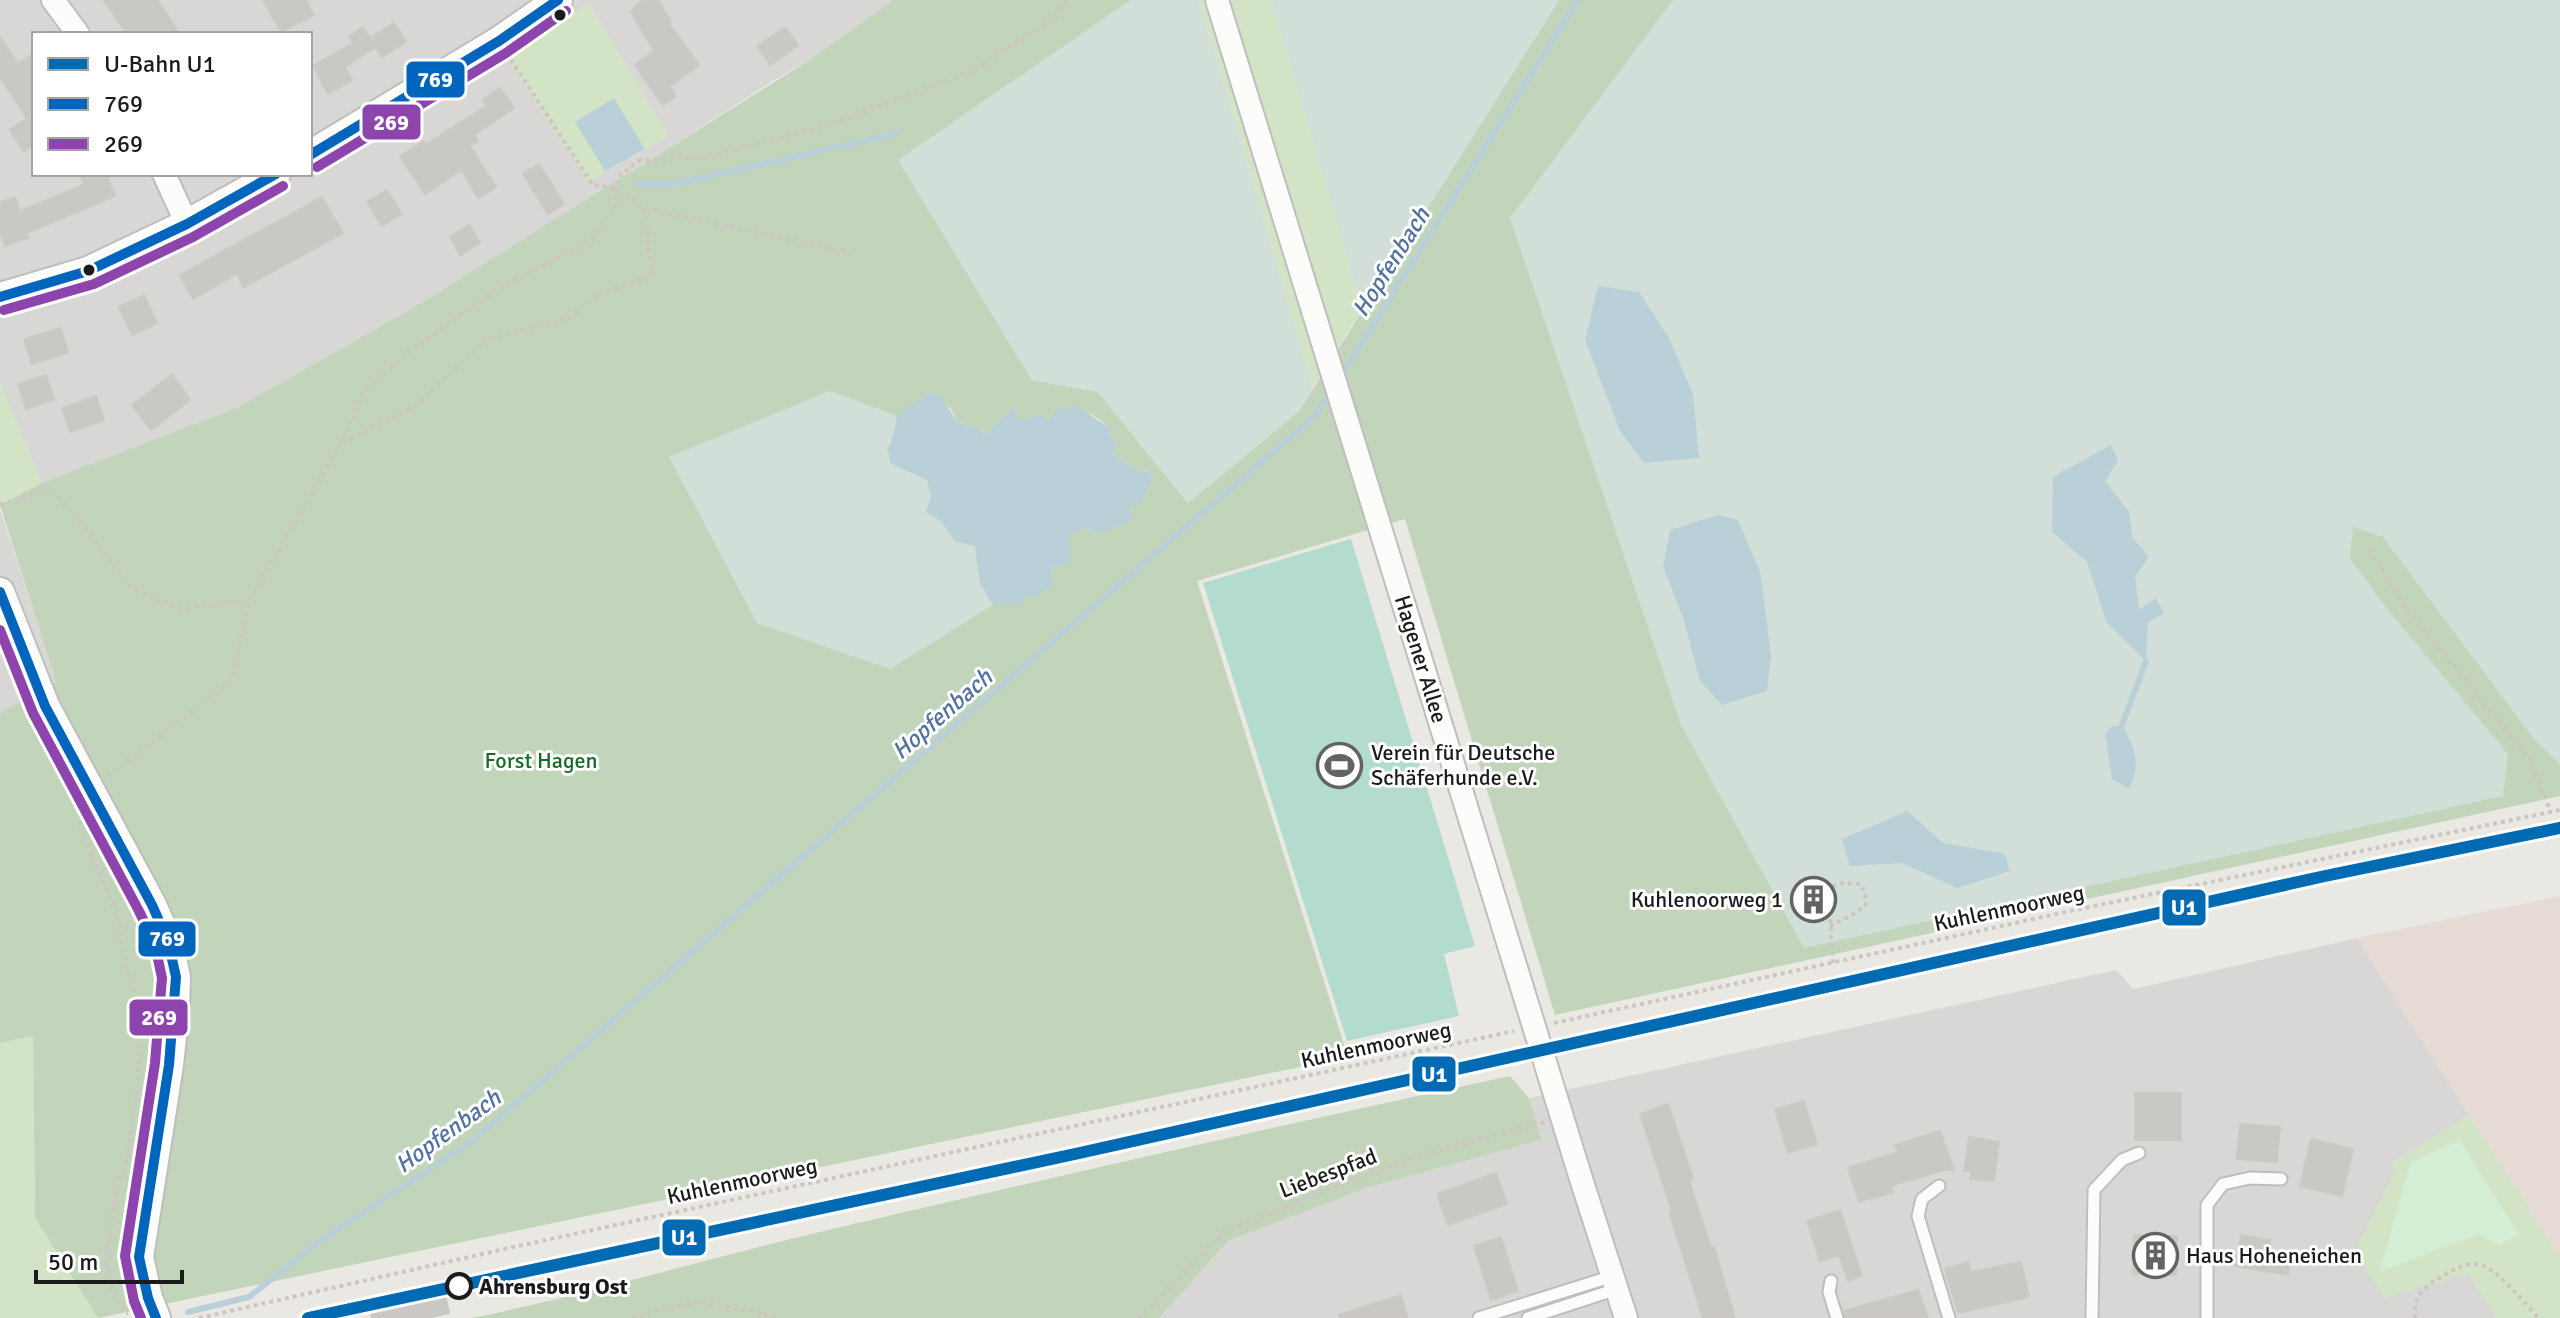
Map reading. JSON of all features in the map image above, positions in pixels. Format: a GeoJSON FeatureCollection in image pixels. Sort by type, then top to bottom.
{"type":"FeatureCollection","features":[{"type":"Feature","properties":{"kind":"street"},"geometry":{"type":"LineString","coordinates":[[53,0],[77,32]]}},
{"type":"Feature","properties":{"kind":"street"},"geometry":{"type":"LineString","coordinates":[[312,154],[499,41],[558,0]]}},
{"type":"Feature","properties":{"kind":"street","name":"Hagener Allee"},"geometry":{"type":"LineString","coordinates":[[1217,0],[1626,1318]]}},
{"type":"Feature","properties":{"kind":"street"},"geometry":{"type":"LineString","coordinates":[[165,176],[187,224]]}},
{"type":"Feature","properties":{"kind":"street"},"geometry":{"type":"LineString","coordinates":[[0,297],[88,271],[187,224],[272,176]]}},
{"type":"Feature","properties":{"kind":"street"},"geometry":{"type":"LineString","coordinates":[[0,592],[45,706],[152,905],[168,941],[176,977],[169,1065],[139,1257],[154,1313]]}},
{"type":"Feature","properties":{"kind":"lane"},"geometry":{"type":"LineString","coordinates":[[2092,1318],[2094,1190],[2122,1160],[2139,1153]]}},
{"type":"Feature","properties":{"kind":"lane"},"geometry":{"type":"LineString","coordinates":[[2207,1318],[2207,1205],[2223,1184],[2250,1178],[2281,1179]]}},
{"type":"Feature","properties":{"kind":"lane"},"geometry":{"type":"LineString","coordinates":[[1939,1186],[1922,1199],[1918,1216],[1949,1318]]}},
{"type":"Feature","properties":{"kind":"lane"},"geometry":{"type":"LineString","coordinates":[[1831,1281],[1829,1292],[1837,1318]]}},
{"type":"Feature","properties":{"kind":"lane"},"geometry":{"type":"LineString","coordinates":[[1479,1318],[1615,1282]]}},
{"type":"Feature","properties":{"kind":"lane"},"geometry":{"type":"LineString","coordinates":[[1528,1318],[1615,1282]]}},
{"type":"Feature","properties":{"kind":"path"},"geometry":{"type":"LineString","coordinates":[[154,1313],[125,1313],[109,1283],[109,1240],[117,1182],[129,1158],[130,1130],[137,1098],[139,1045],[132,1007],[133,988],[122,952],[120,928],[80,829],[79,806],[232,681],[249,601],[342,442],[364,390],[410,350],[500,288],[592,240],[616,204],[615,188],[621,174],[638,161],[706,157],[833,124],[974,70],[1055,17],[1068,0]]}},
{"type":"Feature","properties":{"kind":"path"},"geometry":{"type":"LineString","coordinates":[[499,41],[593,185],[615,188],[645,208],[856,254]]}},
{"type":"Feature","properties":{"kind":"path"},"geometry":{"type":"LineString","coordinates":[[342,442],[415,407],[486,339],[569,318],[597,295],[652,276],[645,208]]}},
{"type":"Feature","properties":{"kind":"path"},"geometry":{"type":"LineString","coordinates":[[0,505],[50,489],[78,519],[131,588],[181,608],[249,601]]}},
{"type":"Feature","properties":{"kind":"path"},"geometry":{"type":"LineString","coordinates":[[2369,549],[2401,601],[2528,757],[2551,812]]}},
{"type":"Feature","properties":{"kind":"path","name":"Kuhlenmoorweg"},"geometry":{"type":"LineString","coordinates":[[199,1318],[485,1253],[1536,1033],[1833,963],[2106,904],[2560,810]]}},
{"type":"Feature","properties":{"kind":"path"},"geometry":{"type":"LineString","coordinates":[[1830,926],[1866,904],[1865,892],[1860,884],[1843,883],[1828,888],[1830,926],[1833,963]]}},
{"type":"Feature","properties":{"kind":"path","name":"Liebespfad"},"geometry":{"type":"LineString","coordinates":[[1139,1318],[1224,1232],[1351,1180],[1427,1153],[1562,1117]]}},
{"type":"Feature","properties":{"kind":"path"},"geometry":{"type":"LineString","coordinates":[[2415,1318],[2414,1308],[2421,1291],[2453,1270],[2475,1263],[2487,1268],[2515,1291],[2538,1318]]}},
{"type":"Feature","properties":{"kind":"path"},"geometry":{"type":"LineString","coordinates":[[632,1318],[700,1301],[780,1318]]}},
{"type":"Feature","properties":{"kind":"shaded area"},"geometry":{"type":"Polygon","coordinates":[[[0,0],[893,0],[811,59],[421,306],[237,411],[42,483],[0,505],[0,0]]]}},
{"type":"Feature","properties":{"kind":"shaded area"},"geometry":{"type":"Polygon","coordinates":[[[1131,0],[1199,0],[1313,387],[1299,411],[1188,503],[1098,392],[1032,380],[898,160],[1131,0]]]}},
{"type":"Feature","properties":{"kind":"shaded area"},"geometry":{"type":"Polygon","coordinates":[[[1271,0],[1559,0],[1362,310],[1271,0]]]}},
{"type":"Feature","properties":{"kind":"shaded area"},"geometry":{"type":"Polygon","coordinates":[[[1673,0],[2560,0],[2560,764],[2533,738],[2383,537],[2353,527],[2350,558],[2388,610],[2508,754],[2503,796],[1804,948],[1681,725],[1510,218],[1673,0]],[[2111,445],[2087,562],[2107,623],[2146,660],[2135,577],[2148,557],[2132,537],[2129,512],[2105,481],[2111,445]],[[1663,566],[1683,617],[1766,691],[1771,655],[1760,572],[1663,566]],[[1907,812],[1902,863],[1958,888],[2005,854],[1943,843],[1907,812]]]}},
{"type":"Feature","properties":{"kind":"shaded area"},"geometry":{"type":"Polygon","coordinates":[[[830,391],[897,416],[895,435],[887,450],[896,464],[927,479],[931,496],[926,512],[942,522],[955,541],[975,546],[980,583],[993,605],[890,669],[757,623],[669,457],[830,391]]]}},
{"type":"Feature","properties":{"kind":"shaded area"},"geometry":{"type":"Polygon","coordinates":[[[0,509],[56,682],[0,713],[0,509]]]}},
{"type":"Feature","properties":{"kind":"shaded area"},"geometry":{"type":"Polygon","coordinates":[[[2560,896],[2560,1258],[2357,938],[2560,896]]]}},
{"type":"Feature","properties":{"kind":"shaded area"},"geometry":{"type":"Polygon","coordinates":[[[2357,938],[2560,1258],[2560,1318],[1159,1318],[1228,1241],[1369,1187],[1542,1140],[1529,1098],[2116,970],[2133,989],[2357,938]]]}},
{"type":"Feature","properties":{"kind":"green space","name":"Forst Hagen"},"geometry":{"type":"Polygon","coordinates":[[[893,0],[1131,0],[899,161],[1032,380],[1098,392],[1188,503],[1299,411],[1559,0],[2560,0],[2560,796],[1555,1015],[1405,519],[1197,581],[1348,1057],[98,1318],[35,1218],[33,1036],[0,1043],[0,713],[56,682],[0,505],[42,483],[237,408],[420,304],[811,59],[893,0]],[[929,392],[919,400],[1024,596],[1057,565],[1067,538],[1082,528],[1101,533],[1128,507],[1153,473],[1138,470],[1113,455],[1117,439],[1110,439],[1111,427],[1078,406],[1048,422],[1027,418],[1018,421],[1015,407],[985,435],[977,427],[958,423],[951,409],[929,392]]]}},
{"type":"Feature","properties":{"kind":"green space"},"geometry":{"type":"Polygon","coordinates":[[[1199,0],[1271,0],[1362,310],[1313,387],[1199,0]]]}},
{"type":"Feature","properties":{"kind":"green space"},"geometry":{"type":"Polygon","coordinates":[[[589,3],[669,136],[588,182],[503,53],[589,3]]]}},
{"type":"Feature","properties":{"kind":"green space"},"geometry":{"type":"Polygon","coordinates":[[[0,382],[42,483],[0,505],[0,382]]]}},
{"type":"Feature","properties":{"kind":"green space","name":"Verein für Deutsche Schäferhunde e.V."},"geometry":{"type":"Polygon","coordinates":[[[1351,539],[1475,946],[1444,954],[1459,1016],[1347,1041],[1203,583],[1351,539]]]}},
{"type":"Feature","properties":{"kind":"green space"},"geometry":{"type":"Polygon","coordinates":[[[33,1036],[35,1218],[98,1318],[0,1318],[0,1043],[33,1036]]]}},
{"type":"Feature","properties":{"kind":"green space"},"geometry":{"type":"Polygon","coordinates":[[[1510,1076],[1529,1098],[1542,1140],[1369,1187],[1228,1241],[1159,1318],[472,1318],[895,1214],[1510,1076]]]}},
{"type":"Feature","properties":{"kind":"green space"},"geometry":{"type":"Polygon","coordinates":[[[2469,1115],[2560,1258],[2560,1318],[2496,1318],[2468,1273],[2385,1298],[2355,1251],[2395,1171],[2391,1163],[2469,1115]]]}},
{"type":"Feature","properties":{"kind":"green space"},"geometry":{"type":"Polygon","coordinates":[[[2460,1140],[2519,1235],[2499,1245],[2479,1234],[2379,1272],[2411,1162],[2460,1140]]]}},
{"type":"Feature","properties":{"kind":"water"},"geometry":{"type":"Polygon","coordinates":[[[614,98],[645,149],[605,171],[575,122],[614,98]]]}},
{"type":"Feature","properties":{"kind":"water"},"geometry":{"type":"Polygon","coordinates":[[[1598,286],[1639,292],[1669,338],[1693,394],[1699,458],[1644,463],[1620,431],[1585,340],[1598,286]]]}},
{"type":"Feature","properties":{"kind":"water"},"geometry":{"type":"Polygon","coordinates":[[[929,392],[940,395],[958,423],[977,427],[985,435],[1015,406],[1018,420],[1040,415],[1048,421],[1057,408],[1069,409],[1078,405],[1111,427],[1110,439],[1117,439],[1113,455],[1138,470],[1153,473],[1152,481],[1139,504],[1129,507],[1131,521],[1101,533],[1082,528],[1068,538],[1072,555],[1067,566],[1057,565],[1051,571],[1054,584],[1034,598],[1024,597],[1020,604],[993,605],[980,583],[975,546],[955,541],[942,522],[926,512],[931,496],[927,480],[890,463],[890,446],[897,416],[929,392]]]}},
{"type":"Feature","properties":{"kind":"water"},"geometry":{"type":"Polygon","coordinates":[[[2111,445],[2118,461],[2105,481],[2129,512],[2132,537],[2149,557],[2135,577],[2138,610],[2156,598],[2164,613],[2148,623],[2146,661],[2107,623],[2087,562],[2052,532],[2053,477],[2111,445]]]}},
{"type":"Feature","properties":{"kind":"water"},"geometry":{"type":"Polygon","coordinates":[[[1718,515],[1738,520],[1760,572],[1771,655],[1767,691],[1722,705],[1700,681],[1683,617],[1663,566],[1670,530],[1718,515]]]}},
{"type":"Feature","properties":{"kind":"water"},"geometry":{"type":"Polygon","coordinates":[[[2122,725],[2135,756],[2135,772],[2129,789],[2112,779],[2105,734],[2111,727],[2122,725]]]}},
{"type":"Feature","properties":{"kind":"water"},"geometry":{"type":"Polygon","coordinates":[[[1907,811],[1943,843],[2005,854],[2010,871],[1958,888],[1902,863],[1850,866],[1842,839],[1907,811]]]}},
{"type":"Feature","properties":{"kind":"building"},"geometry":{"type":"Polygon","coordinates":[[[103,0],[157,0],[179,32],[126,32],[103,0]]]}},
{"type":"Feature","properties":{"kind":"building"},"geometry":{"type":"Polygon","coordinates":[[[263,0],[306,0],[314,15],[281,32],[263,0]]]}},
{"type":"Feature","properties":{"kind":"building"},"geometry":{"type":"Polygon","coordinates":[[[642,0],[658,0],[671,21],[669,23],[699,65],[670,86],[676,96],[663,105],[635,65],[654,51],[631,12],[642,0]]]}},
{"type":"Feature","properties":{"kind":"building"},"geometry":{"type":"Polygon","coordinates":[[[394,23],[406,42],[382,57],[370,38],[394,23]]]}},
{"type":"Feature","properties":{"kind":"building"},"geometry":{"type":"Polygon","coordinates":[[[363,27],[376,47],[345,67],[352,80],[328,94],[313,66],[353,43],[349,36],[363,27]]]}},
{"type":"Feature","properties":{"kind":"building"},"geometry":{"type":"Polygon","coordinates":[[[785,27],[798,45],[770,65],[757,46],[785,27]]]}},
{"type":"Feature","properties":{"kind":"building"},"geometry":{"type":"Polygon","coordinates":[[[0,37],[18,64],[32,54],[32,145],[24,151],[10,130],[27,118],[0,78],[0,37]]]}},
{"type":"Feature","properties":{"kind":"building"},"geometry":{"type":"Polygon","coordinates":[[[500,88],[514,108],[474,135],[478,141],[470,146],[496,187],[478,198],[462,170],[425,194],[400,156],[424,141],[426,144],[487,106],[482,100],[500,88]]]}},
{"type":"Feature","properties":{"kind":"building"},"geometry":{"type":"Polygon","coordinates":[[[539,164],[564,204],[548,214],[523,174],[539,164]]]}},
{"type":"Feature","properties":{"kind":"building"},"geometry":{"type":"Polygon","coordinates":[[[81,176],[107,176],[115,196],[27,233],[29,238],[5,246],[0,231],[0,202],[15,197],[20,211],[84,185],[81,176]]]}},
{"type":"Feature","properties":{"kind":"building"},"geometry":{"type":"Polygon","coordinates":[[[387,190],[402,214],[382,226],[367,202],[387,190]]]}},
{"type":"Feature","properties":{"kind":"building"},"geometry":{"type":"Polygon","coordinates":[[[322,197],[343,233],[244,287],[237,274],[193,299],[180,275],[322,197]]]}},
{"type":"Feature","properties":{"kind":"building"},"geometry":{"type":"Polygon","coordinates":[[[469,225],[480,243],[460,255],[450,236],[469,225]]]}},
{"type":"Feature","properties":{"kind":"building"},"geometry":{"type":"Polygon","coordinates":[[[144,295],[157,323],[132,335],[119,307],[144,295]]]}},
{"type":"Feature","properties":{"kind":"building"},"geometry":{"type":"Polygon","coordinates":[[[61,328],[68,352],[32,364],[24,339],[61,328]]]}},
{"type":"Feature","properties":{"kind":"building"},"geometry":{"type":"Polygon","coordinates":[[[46,375],[54,399],[26,409],[18,384],[46,375]]]}},
{"type":"Feature","properties":{"kind":"building"},"geometry":{"type":"Polygon","coordinates":[[[172,375],[190,400],[151,430],[132,405],[172,375]]]}},
{"type":"Feature","properties":{"kind":"building"},"geometry":{"type":"Polygon","coordinates":[[[96,396],[104,420],[70,432],[62,408],[96,396]]]}},
{"type":"Feature","properties":{"kind":"building"},"geometry":{"type":"Polygon","coordinates":[[[2135,1093],[2181,1093],[2181,1140],[2135,1140],[2135,1093]]]}},
{"type":"Feature","properties":{"kind":"building"},"geometry":{"type":"Polygon","coordinates":[[[1804,1101],[1817,1144],[1788,1153],[1775,1109],[1804,1101]]]}},
{"type":"Feature","properties":{"kind":"building"},"geometry":{"type":"Polygon","coordinates":[[[1668,1104],[1693,1179],[1689,1180],[1711,1248],[1714,1247],[1735,1318],[1703,1318],[1669,1212],[1672,1211],[1640,1114],[1668,1104]]]}},
{"type":"Feature","properties":{"kind":"building"},"geometry":{"type":"Polygon","coordinates":[[[2240,1124],[2280,1127],[2277,1162],[2237,1159],[2240,1124]]]}},
{"type":"Feature","properties":{"kind":"building"},"geometry":{"type":"Polygon","coordinates":[[[1940,1131],[1954,1170],[1944,1170],[1891,1186],[1893,1192],[1859,1202],[1848,1168],[1898,1152],[1895,1145],[1940,1131]]]}},
{"type":"Feature","properties":{"kind":"building"},"geometry":{"type":"Polygon","coordinates":[[[1969,1137],[1999,1142],[1994,1181],[1970,1179],[1971,1171],[1964,1171],[1969,1137]]]}},
{"type":"Feature","properties":{"kind":"building"},"geometry":{"type":"Polygon","coordinates":[[[2311,1139],[2353,1149],[2342,1196],[2300,1186],[2311,1139]]]}},
{"type":"Feature","properties":{"kind":"building"},"geometry":{"type":"Polygon","coordinates":[[[1496,1173],[1507,1204],[1448,1225],[1437,1194],[1496,1173]]]}},
{"type":"Feature","properties":{"kind":"building"},"geometry":{"type":"Polygon","coordinates":[[[1840,1210],[1862,1276],[1848,1281],[1839,1255],[1820,1261],[1807,1221],[1840,1210]]]}},
{"type":"Feature","properties":{"kind":"building","name":"Haus Hoheneichen"},"geometry":{"type":"Polygon","coordinates":[[[2134,1235],[2177,1236],[2176,1275],[2133,1274],[2134,1235]]]}},
{"type":"Feature","properties":{"kind":"building"},"geometry":{"type":"Polygon","coordinates":[[[2241,1235],[2270,1240],[2269,1255],[2290,1259],[2288,1275],[2235,1266],[2241,1235]]]}},
{"type":"Feature","properties":{"kind":"building"},"geometry":{"type":"Polygon","coordinates":[[[1501,1237],[1518,1291],[1491,1300],[1474,1246],[1501,1237]]]}},
{"type":"Feature","properties":{"kind":"building"},"geometry":{"type":"Polygon","coordinates":[[[1968,1262],[1971,1272],[2021,1262],[2029,1297],[1958,1313],[1945,1269],[1968,1262]]]}},
{"type":"Feature","properties":{"kind":"building"},"geometry":{"type":"Polygon","coordinates":[[[1918,1290],[1928,1318],[1845,1318],[1844,1311],[1918,1290]]]}},
{"type":"Feature","properties":{"kind":"building"},"geometry":{"type":"Polygon","coordinates":[[[445,1295],[449,1313],[428,1318],[372,1318],[371,1311],[445,1295]]]}},
{"type":"Feature","properties":{"kind":"building"},"geometry":{"type":"Polygon","coordinates":[[[1401,1295],[1408,1318],[1340,1318],[1339,1315],[1401,1295]]]}},
{"type":"Feature","properties":{"kind":"waterway","name":"Hopfenbach"},"geometry":{"type":"LineString","coordinates":[[1341,376],[1578,0]]}},
{"type":"Feature","properties":{"kind":"waterway"},"geometry":{"type":"LineString","coordinates":[[639,184],[675,184],[899,133]]}},
{"type":"Feature","properties":{"kind":"waterway","name":"Hopfenbach"},"geometry":{"type":"LineString","coordinates":[[188,1312],[249,1297],[317,1243],[471,1142],[1315,416],[1331,392]]}},
{"type":"Feature","properties":{"kind":"waterway"},"geometry":{"type":"LineString","coordinates":[[2122,725],[2146,661]]}},
{"type":"Feature","properties":{"kind":"metro line","name":"U1"},"geometry":{"type":"LineString","coordinates":[[308,1318],[1075,1154],[2325,876],[2560,828]]}},
{"type":"Feature","properties":{"kind":"transit line","name":"769"},"geometry":{"type":"LineString","coordinates":[[312,154],[499,41],[558,0]]}},
{"type":"Feature","properties":{"kind":"transit line","name":"269"},"geometry":{"type":"LineString","coordinates":[[317,167],[506,53],[566,11]]}},
{"type":"Feature","properties":{"kind":"transit line","name":"769"},"geometry":{"type":"LineString","coordinates":[[0,297],[88,271],[187,224],[272,176]]}},
{"type":"Feature","properties":{"kind":"transit line","name":"269"},"geometry":{"type":"LineString","coordinates":[[4,310],[94,284],[193,237],[283,186]]}},
{"type":"Feature","properties":{"kind":"transit line","name":"769"},"geometry":{"type":"LineString","coordinates":[[0,592],[45,706],[152,905],[168,941],[176,977],[169,1065],[139,1257],[156,1318]]}},
{"type":"Feature","properties":{"kind":"transit line","name":"269"},"geometry":{"type":"LineString","coordinates":[[0,630],[33,713],[155,945],[162,978],[155,1063],[125,1256],[134,1301],[141,1318]]}},
{"type":"Feature","properties":{"kind":"place","name":"Verein für Deutsche Schäferhunde e.V."},"geometry":{"type":"Point","coordinates":[1340,765]}},
{"type":"Feature","properties":{"kind":"place","name":"Kuhlenoorweg 1"},"geometry":{"type":"Point","coordinates":[1814,899]}},
{"type":"Feature","properties":{"kind":"place","name":"Haus Hoheneichen"},"geometry":{"type":"Point","coordinates":[2155,1255]}},
{"type":"Feature","properties":{"kind":"place","name":"Ahrensburg Ost"},"geometry":{"type":"Point","coordinates":[459,1286]}}]}
